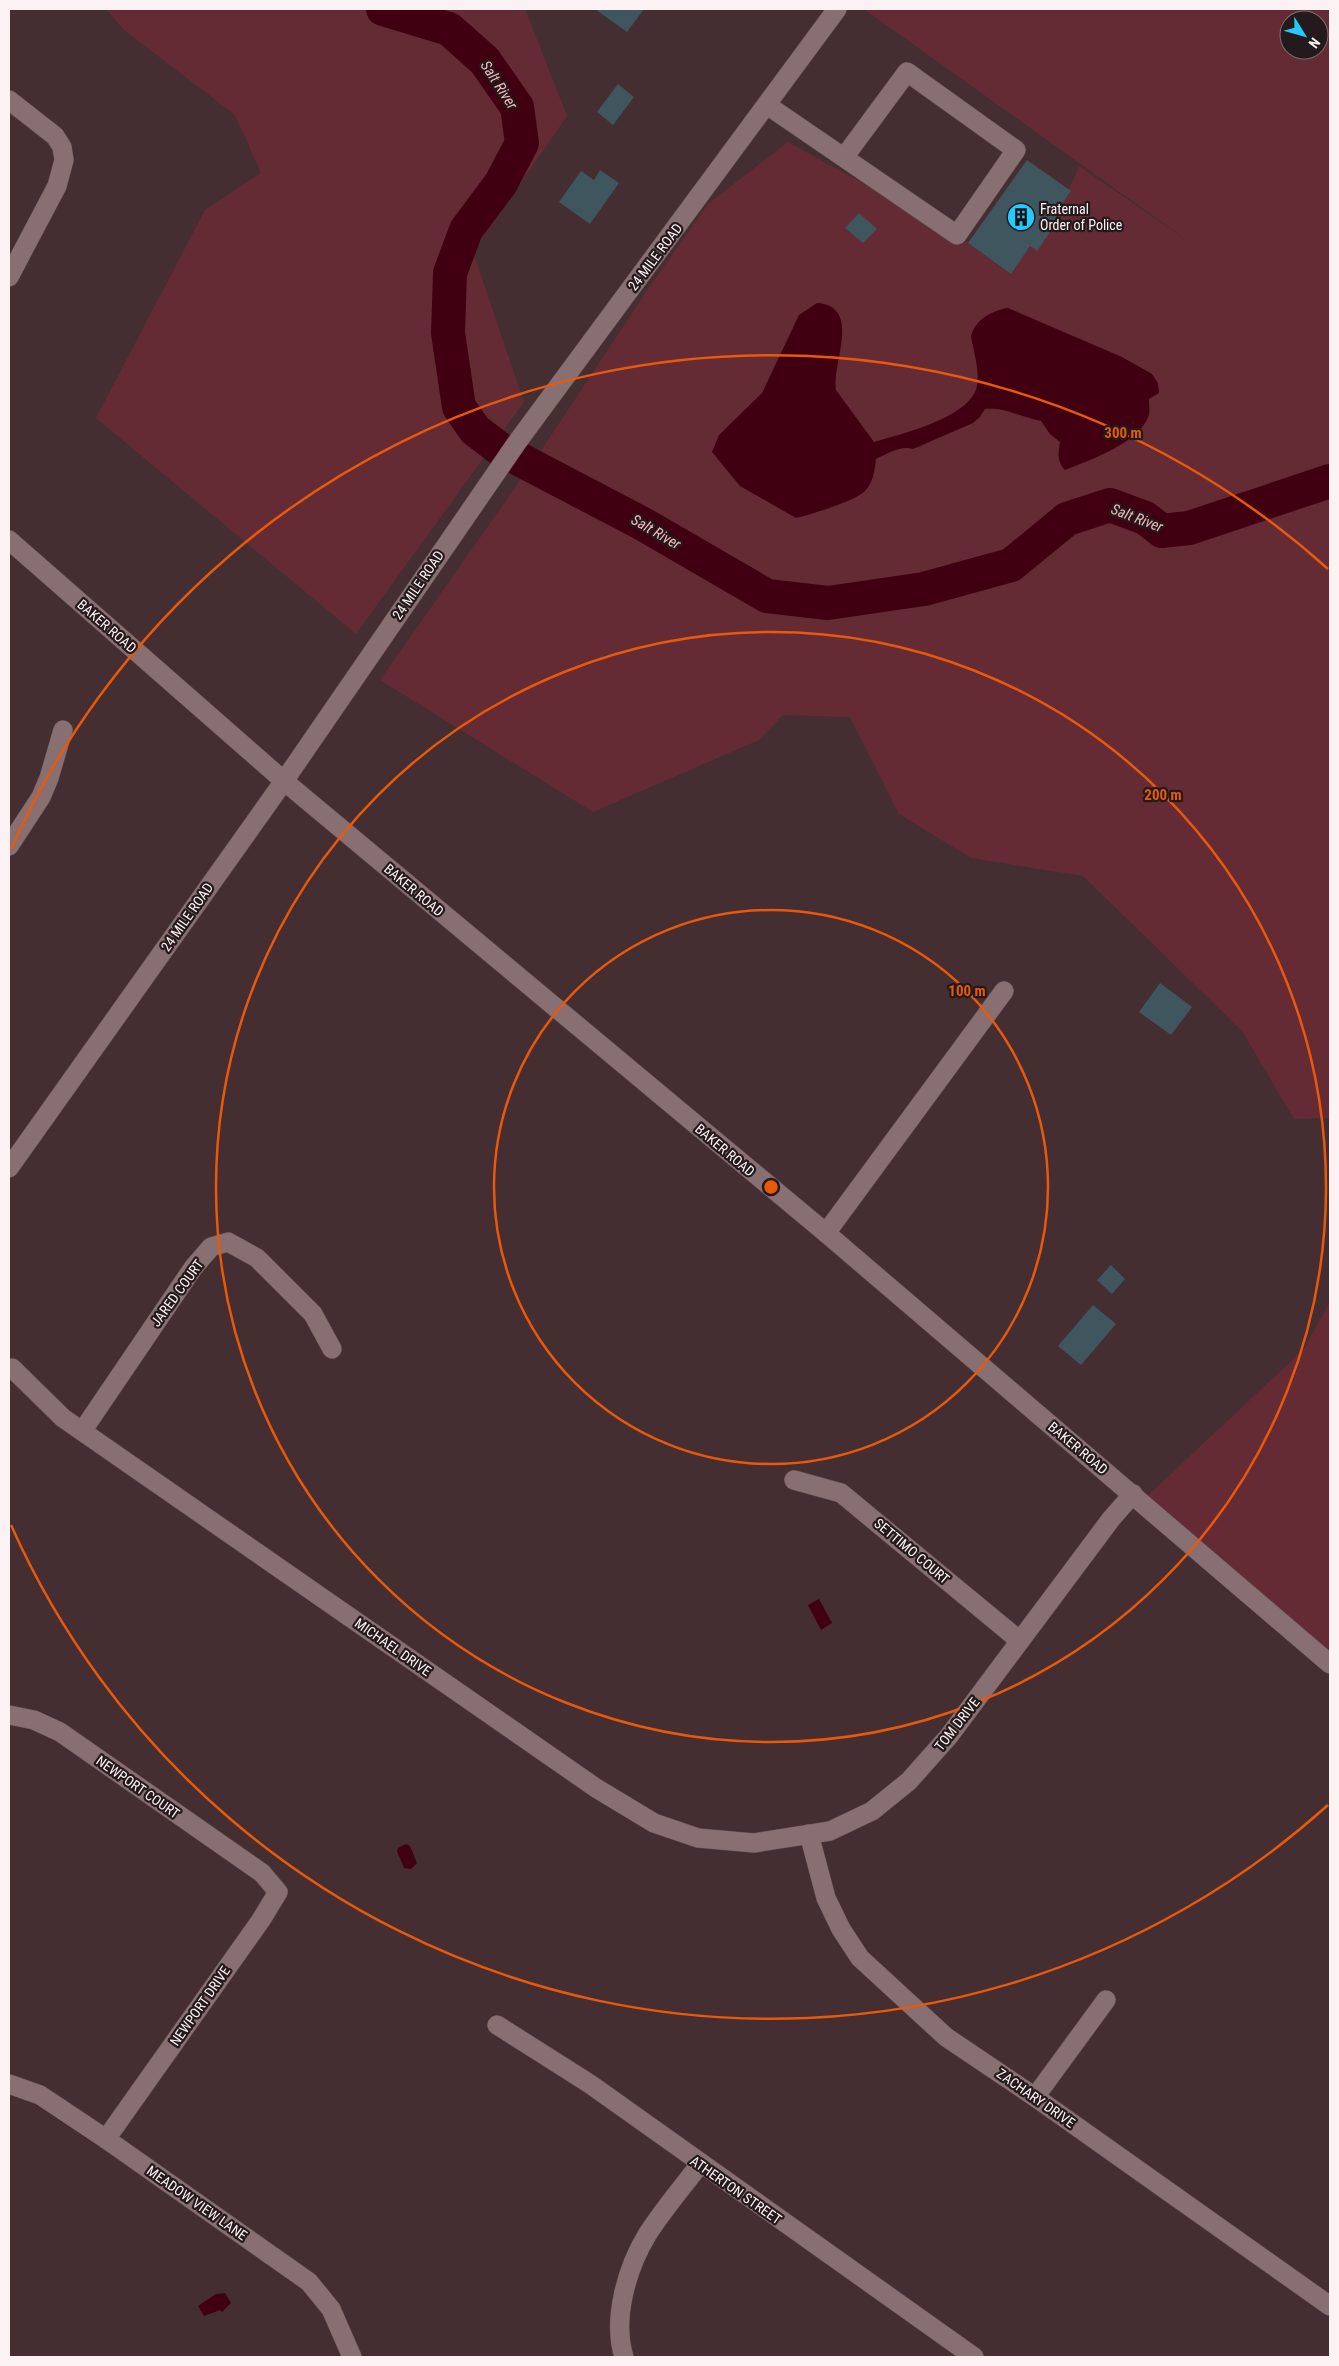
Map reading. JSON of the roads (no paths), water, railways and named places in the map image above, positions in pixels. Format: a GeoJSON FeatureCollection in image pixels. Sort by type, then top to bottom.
{"type":"FeatureCollection","features":[{"type":"Feature","properties":{"kind":"street","name":"24 MILE ROAD"},"geometry":{"type":"LineString","coordinates":[[9,1168],[284,781],[452,534],[518,441],[837,9]]}},
{"type":"Feature","properties":{"kind":"street"},"geometry":{"type":"LineString","coordinates":[[767,105],[845,156],[958,235],[1016,150],[907,72],[845,156]]}},
{"type":"Feature","properties":{"kind":"street"},"geometry":{"type":"LineString","coordinates":[[9,100],[29,117],[48,129],[62,147],[64,160],[56,186],[9,277]]}},
{"type":"Feature","properties":{"kind":"street","name":"BAKER ROAD"},"geometry":{"type":"LineString","coordinates":[[9,540],[284,781],[826,1233],[1330,1664]]}},
{"type":"Feature","properties":{"kind":"street"},"geometry":{"type":"LineString","coordinates":[[9,846],[41,797],[49,778],[63,730]]}},
{"type":"Feature","properties":{"kind":"street"},"geometry":{"type":"LineString","coordinates":[[826,1233],[1004,991]]}},
{"type":"Feature","properties":{"kind":"street","name":"JARED COURT"},"geometry":{"type":"LineString","coordinates":[[82,1430],[193,1268],[212,1247],[228,1242],[257,1258],[314,1314],[332,1349]]}},
{"type":"Feature","properties":{"kind":"street","name":"MICHAEL DRIVE"},"geometry":{"type":"LineString","coordinates":[[10,1366],[63,1418],[596,1788],[654,1823],[698,1838],[754,1843],[809,1834]]}},
{"type":"Feature","properties":{"kind":"street","name":"SETTIMO COURT"},"geometry":{"type":"LineString","coordinates":[[794,1480],[841,1493],[1020,1641]]}},
{"type":"Feature","properties":{"kind":"street","name":"TOM DRIVE"},"geometry":{"type":"LineString","coordinates":[[809,1834],[830,1831],[872,1811],[909,1781],[949,1736],[1111,1519],[1133,1494]]}},
{"type":"Feature","properties":{"kind":"street","name":"NEWPORT COURT"},"geometry":{"type":"LineString","coordinates":[[9,1715],[34,1720],[60,1732],[262,1873]]}},
{"type":"Feature","properties":{"kind":"street","name":"ZACHARY DRIVE"},"geometry":{"type":"LineString","coordinates":[[809,1834],[826,1898],[841,1928],[860,1958],[946,2037],[1035,2097],[1330,2306]]}},
{"type":"Feature","properties":{"kind":"street","name":"NEWPORT DRIVE"},"geometry":{"type":"LineString","coordinates":[[106,2139],[261,1920],[278,1892],[262,1873]]}},
{"type":"Feature","properties":{"kind":"street"},"geometry":{"type":"LineString","coordinates":[[1035,2097],[1106,2000]]}},
{"type":"Feature","properties":{"kind":"street","name":"ATHERTON STREET"},"geometry":{"type":"LineString","coordinates":[[497,2025],[590,2084],[974,2357]]}},
{"type":"Feature","properties":{"kind":"street","name":"MEADOW VIEW LANE"},"geometry":{"type":"LineString","coordinates":[[9,2084],[40,2095],[106,2139],[309,2282],[331,2309],[352,2357]]}},
{"type":"Feature","properties":{"kind":"street"},"geometry":{"type":"LineString","coordinates":[[624,2357],[620,2323],[633,2265],[647,2235],[700,2164]]}},
{"type":"Feature","properties":{"kind":"waterway","name":"Salt River"},"geometry":{"type":"LineString","coordinates":[[383,9],[449,29],[485,61],[517,107],[522,143],[501,183],[466,230],[450,273],[448,333],[459,407],[475,430],[500,449],[643,524],[767,596],[828,603],[924,589],[1011,565],[1067,519],[1110,505],[1145,518],[1162,531],[1189,528],[1330,481]]}},
{"type":"Feature","properties":{"kind":"place","name":"Fraternal Order of Police"},"geometry":{"type":"Point","coordinates":[1021,217]}}]}
